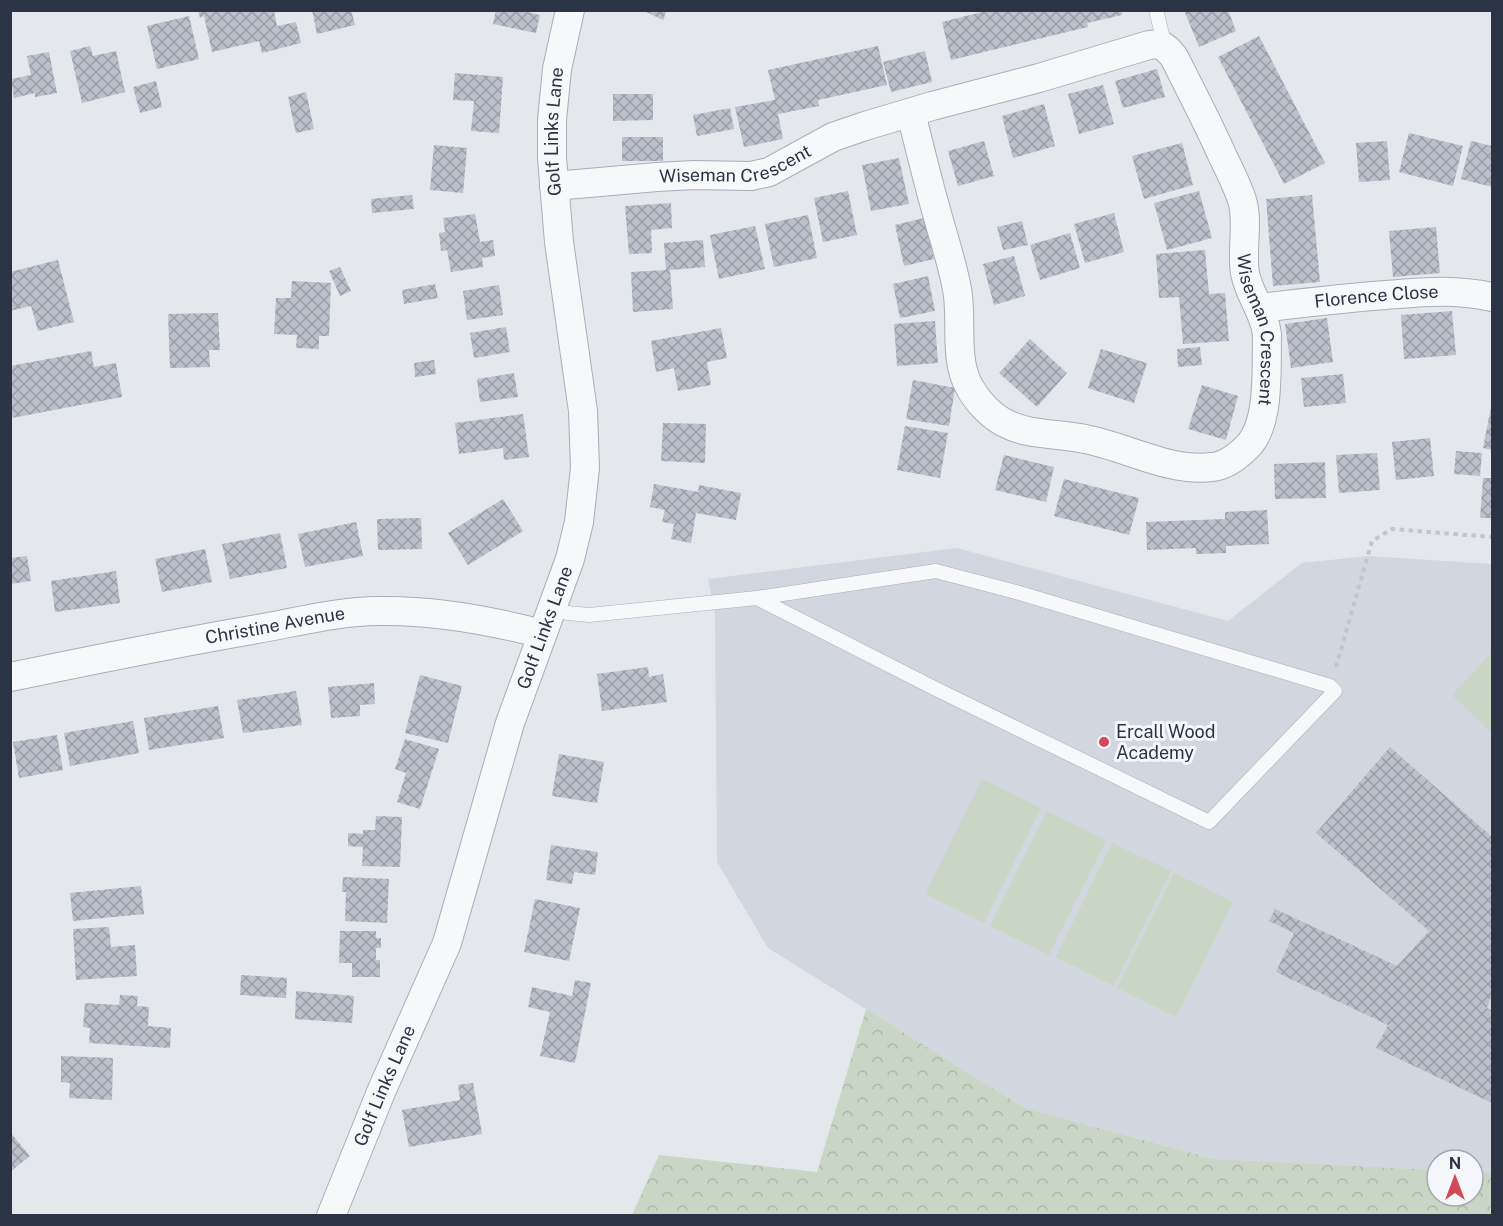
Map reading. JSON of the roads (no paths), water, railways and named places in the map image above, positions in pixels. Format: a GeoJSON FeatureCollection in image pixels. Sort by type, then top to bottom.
{"type":"FeatureCollection","features":[{"type":"Feature","properties":{"kind":"street","name":"Golf Links Lane"},"geometry":{"type":"LineString","coordinates":[[331,1215],[381,1092],[447,943],[510,723],[570,559],[579,522],[585,447],[583,411],[559,242],[552,120],[558,61],[570,10]]}},
{"type":"Feature","properties":{"kind":"street","name":"Wiseman Crescent"},"geometry":{"type":"LineString","coordinates":[[554,186],[657,177],[752,176],[787,164],[833,137],[911,113],[1099,61],[1149,45],[1165,46],[1174,57],[1217,142],[1242,200],[1245,218],[1245,273],[1250,292],[1260,308],[1267,334],[1264,414],[1259,432],[1248,446],[1232,460],[1215,467],[1174,466],[1109,444],[1028,430],[1005,423],[990,412],[970,389],[965,377],[957,291],[911,113]]}},
{"type":"Feature","properties":{"kind":"street","name":"Florence Close"},"geometry":{"type":"LineString","coordinates":[[1260,308],[1318,300],[1440,290],[1469,292],[1492,297]]}},
{"type":"Feature","properties":{"kind":"street","name":"Christine Avenue"},"geometry":{"type":"LineString","coordinates":[[10,677],[231,633],[376,611],[454,615],[498,622],[542,634]]}},
{"type":"Feature","properties":{"kind":"lane"},"geometry":{"type":"LineString","coordinates":[[1156,10],[1165,46]]}},
{"type":"Feature","properties":{"kind":"lane"},"geometry":{"type":"LineString","coordinates":[[552,606],[567,613],[589,615],[758,598],[936,572],[1027,595],[1330,686],[1335,691],[1209,822],[936,689],[758,598]]}},
{"type":"Feature","properties":{"kind":"place","name":"Ercall Wood Academy"},"geometry":{"type":"Point","coordinates":[1104,742]}}]}
